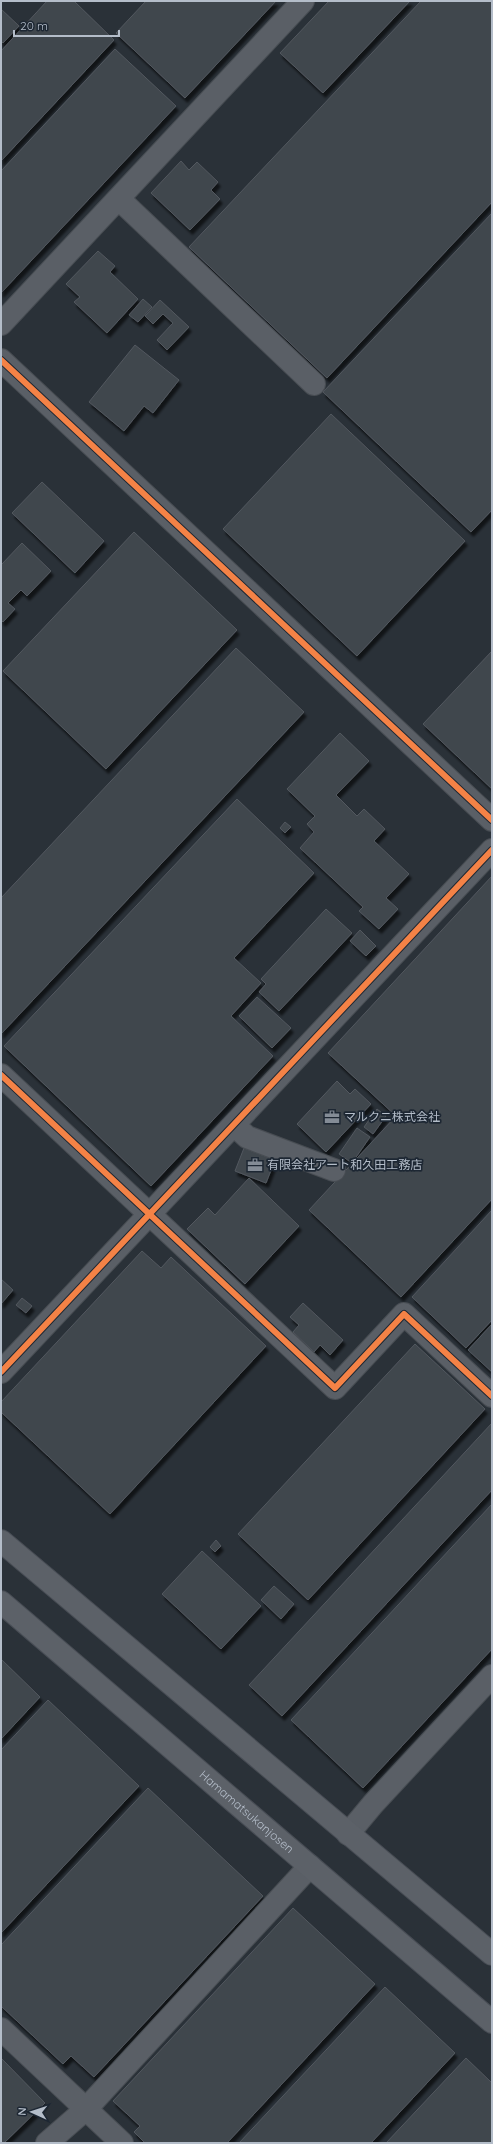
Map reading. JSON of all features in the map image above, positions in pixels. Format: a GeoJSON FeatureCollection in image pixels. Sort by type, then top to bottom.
{"type":"FeatureCollection","features":[{"type":"Feature","properties":{"kind":"main road"},"geometry":{"type":"LineString","coordinates":[[1,1541],[492,1954]]}},
{"type":"Feature","properties":{"kind":"main road","name":"Hamamatsukanjosen"},"geometry":{"type":"LineString","coordinates":[[1,1602],[492,2022]]}},
{"type":"Feature","properties":{"kind":"street"},"geometry":{"type":"LineString","coordinates":[[1,324],[303,1]]}},
{"type":"Feature","properties":{"kind":"street"},"geometry":{"type":"LineString","coordinates":[[119,199],[314,384]]}},
{"type":"Feature","properties":{"kind":"street"},"geometry":{"type":"LineString","coordinates":[[1,360],[492,820]]}},
{"type":"Feature","properties":{"kind":"street"},"geometry":{"type":"LineString","coordinates":[[1,1372],[492,850]]}},
{"type":"Feature","properties":{"kind":"street"},"geometry":{"type":"LineString","coordinates":[[1,1075],[335,1388],[404,1314],[492,1396]]}},
{"type":"Feature","properties":{"kind":"street"},"geometry":{"type":"LineString","coordinates":[[234,1124],[247,1137],[334,1170]]}},
{"type":"Feature","properties":{"kind":"street"},"geometry":{"type":"LineString","coordinates":[[348,1834],[373,1804],[492,1676]]}},
{"type":"Feature","properties":{"kind":"street"},"geometry":{"type":"LineString","coordinates":[[47,2143],[86,2109],[310,1866]]}},
{"type":"Feature","properties":{"kind":"street"},"geometry":{"type":"LineString","coordinates":[[1,2029],[122,2143]]}},
{"type":"Feature","properties":{"kind":"building"},"geometry":{"type":"Polygon","coordinates":[[[47,1],[74,1],[114,40],[1,161],[1,51],[47,1]]]}},
{"type":"Feature","properties":{"kind":"building"},"geometry":{"type":"Polygon","coordinates":[[[146,1],[276,1],[185,98],[116,33],[146,1]]]}},
{"type":"Feature","properties":{"kind":"building"},"geometry":{"type":"Polygon","coordinates":[[[329,1],[410,1],[323,93],[280,53],[329,1]]]}},
{"type":"Feature","properties":{"kind":"building"},"geometry":{"type":"Polygon","coordinates":[[[421,1],[492,1],[492,202],[327,378],[189,247],[421,1]]]}},
{"type":"Feature","properties":{"kind":"building"},"geometry":{"type":"Polygon","coordinates":[[[1,9],[19,26],[3,43],[1,41],[1,9]]]}},
{"type":"Feature","properties":{"kind":"building"},"geometry":{"type":"Polygon","coordinates":[[[115,49],[176,106],[1,293],[1,171],[115,49]]]}},
{"type":"Feature","properties":{"kind":"building"},"geometry":{"type":"Polygon","coordinates":[[[181,161],[189,170],[197,162],[218,182],[211,190],[220,199],[190,230],[151,193],[181,161]]]}},
{"type":"Feature","properties":{"kind":"building"},"geometry":{"type":"Polygon","coordinates":[[[492,213],[492,510],[471,532],[323,392],[492,213]]]}},
{"type":"Feature","properties":{"kind":"building"},"geometry":{"type":"Polygon","coordinates":[[[98,251],[115,266],[110,272],[138,299],[107,333],[74,302],[80,297],[66,284],[98,251]]]}},
{"type":"Feature","properties":{"kind":"building"},"geometry":{"type":"Polygon","coordinates":[[[143,299],[152,307],[138,322],[129,315],[143,299]]]}},
{"type":"Feature","properties":{"kind":"building"},"geometry":{"type":"Polygon","coordinates":[[[160,300],[189,327],[167,350],[157,340],[173,323],[163,314],[153,324],[145,316],[160,300]]]}},
{"type":"Feature","properties":{"kind":"building"},"geometry":{"type":"Polygon","coordinates":[[[135,345],[179,380],[153,413],[144,406],[124,431],[89,402],[135,345]]]}},
{"type":"Feature","properties":{"kind":"building"},"geometry":{"type":"Polygon","coordinates":[[[331,414],[465,541],[357,656],[223,529],[331,414]]]}},
{"type":"Feature","properties":{"kind":"building"},"geometry":{"type":"Polygon","coordinates":[[[42,482],[104,541],[75,573],[12,513],[42,482]]]}},
{"type":"Feature","properties":{"kind":"building"},"geometry":{"type":"Polygon","coordinates":[[[134,532],[237,630],[106,769],[3,671],[134,532]]]}},
{"type":"Feature","properties":{"kind":"building"},"geometry":{"type":"Polygon","coordinates":[[[22,543],[51,571],[27,596],[21,590],[8,603],[15,609],[3,622],[1,620],[1,565],[22,543]]]}},
{"type":"Feature","properties":{"kind":"building"},"geometry":{"type":"Polygon","coordinates":[[[236,648],[304,712],[1,1034],[1,898],[236,648]]]}},
{"type":"Feature","properties":{"kind":"building"},"geometry":{"type":"Polygon","coordinates":[[[492,651],[492,789],[423,724],[492,651]]]}},
{"type":"Feature","properties":{"kind":"building"},"geometry":{"type":"Polygon","coordinates":[[[340,733],[369,761],[336,795],[357,816],[364,809],[385,829],[374,841],[409,874],[386,898],[398,909],[379,929],[359,911],[363,907],[300,848],[314,832],[307,824],[315,816],[287,789],[340,733]]]}},
{"type":"Feature","properties":{"kind":"building"},"geometry":{"type":"Polygon","coordinates":[[[237,799],[314,873],[234,958],[261,983],[231,1016],[273,1056],[151,1186],[4,1046],[237,799]]]}},
{"type":"Feature","properties":{"kind":"building"},"geometry":{"type":"Polygon","coordinates":[[[285,822],[291,827],[285,833],[280,828],[285,822]]]}},
{"type":"Feature","properties":{"kind":"building"},"geometry":{"type":"Polygon","coordinates":[[[492,876],[492,1199],[401,1297],[309,1210],[396,1116],[328,1053],[492,876]]]}},
{"type":"Feature","properties":{"kind":"building"},"geometry":{"type":"Polygon","coordinates":[[[326,909],[352,933],[279,1011],[259,992],[266,984],[261,979],[326,909]]]}},
{"type":"Feature","properties":{"kind":"building"},"geometry":{"type":"Polygon","coordinates":[[[360,930],[376,946],[366,956],[350,941],[360,930]]]}},
{"type":"Feature","properties":{"kind":"building"},"geometry":{"type":"Polygon","coordinates":[[[257,997],[291,1028],[272,1048],[239,1016],[257,997]]]}},
{"type":"Feature","properties":{"kind":"building"},"geometry":{"type":"Polygon","coordinates":[[[337,1081],[350,1094],[355,1089],[371,1104],[326,1152],[297,1124],[337,1081]]]}},
{"type":"Feature","properties":{"kind":"building"},"geometry":{"type":"Polygon","coordinates":[[[377,1109],[386,1116],[373,1134],[364,1127],[377,1109]]]}},
{"type":"Feature","properties":{"kind":"building"},"geometry":{"type":"Polygon","coordinates":[[[357,1128],[370,1137],[352,1163],[339,1154],[357,1128]]]}},
{"type":"Feature","properties":{"kind":"building"},"geometry":{"type":"Polygon","coordinates":[[[244,1148],[275,1160],[266,1183],[235,1171],[244,1148]]]}},
{"type":"Feature","properties":{"kind":"building"},"geometry":{"type":"Polygon","coordinates":[[[249,1178],[299,1226],[245,1284],[187,1229],[208,1208],[215,1215],[249,1178]]]}},
{"type":"Feature","properties":{"kind":"building"},"geometry":{"type":"Polygon","coordinates":[[[492,1210],[492,1320],[466,1348],[412,1297],[492,1210]]]}},
{"type":"Feature","properties":{"kind":"building"},"geometry":{"type":"Polygon","coordinates":[[[142,1251],[161,1268],[171,1257],[266,1346],[110,1514],[1,1412],[1,1402],[142,1251]]]}},
{"type":"Feature","properties":{"kind":"building"},"geometry":{"type":"Polygon","coordinates":[[[1,1279],[13,1290],[1,1304],[1,1279]]]}},
{"type":"Feature","properties":{"kind":"building"},"geometry":{"type":"Polygon","coordinates":[[[22,1298],[32,1306],[26,1313],[16,1305],[22,1298]]]}},
{"type":"Feature","properties":{"kind":"building"},"geometry":{"type":"Polygon","coordinates":[[[303,1303],[343,1340],[330,1355],[320,1345],[314,1352],[293,1332],[299,1325],[290,1317],[303,1303]]]}},
{"type":"Feature","properties":{"kind":"building"},"geometry":{"type":"Polygon","coordinates":[[[492,1324],[492,1372],[468,1350],[492,1324]]]}},
{"type":"Feature","properties":{"kind":"building"},"geometry":{"type":"Polygon","coordinates":[[[415,1344],[485,1409],[308,1600],[238,1534],[415,1344]]]}},
{"type":"Feature","properties":{"kind":"building"},"geometry":{"type":"Polygon","coordinates":[[[492,1423],[492,1490],[282,1716],[249,1685],[492,1423]]]}},
{"type":"Feature","properties":{"kind":"building"},"geometry":{"type":"Polygon","coordinates":[[[492,1504],[492,1649],[363,1788],[291,1720],[492,1504]]]}},
{"type":"Feature","properties":{"kind":"building"},"geometry":{"type":"Polygon","coordinates":[[[216,1540],[221,1546],[215,1552],[210,1547],[216,1540]]]}},
{"type":"Feature","properties":{"kind":"building"},"geometry":{"type":"Polygon","coordinates":[[[202,1551],[261,1606],[221,1649],[162,1594],[202,1551]]]}},
{"type":"Feature","properties":{"kind":"building"},"geometry":{"type":"Polygon","coordinates":[[[274,1586],[294,1604],[281,1619],[261,1600],[274,1586]]]}},
{"type":"Feature","properties":{"kind":"building"},"geometry":{"type":"Polygon","coordinates":[[[1,1659],[40,1697],[1,1739],[1,1659]]]}},
{"type":"Feature","properties":{"kind":"building"},"geometry":{"type":"Polygon","coordinates":[[[48,1700],[139,1786],[1,1933],[1,1750],[48,1700]]]}},
{"type":"Feature","properties":{"kind":"building"},"geometry":{"type":"Polygon","coordinates":[[[148,1788],[263,1896],[94,2077],[71,2056],[63,2064],[1,2006],[1,1945],[148,1788]]]}},
{"type":"Feature","properties":{"kind":"building"},"geometry":{"type":"Polygon","coordinates":[[[293,1908],[375,1984],[227,2143],[145,2143],[134,2132],[140,2126],[113,2101],[293,1908]]]}},
{"type":"Feature","properties":{"kind":"building"},"geometry":{"type":"Polygon","coordinates":[[[385,1987],[455,2053],[371,2143],[239,2143],[385,1987]]]}},
{"type":"Feature","properties":{"kind":"building"},"geometry":{"type":"Polygon","coordinates":[[[1,2058],[45,2103],[4,2143],[1,2143],[1,2058]]]}},
{"type":"Feature","properties":{"kind":"building"},"geometry":{"type":"Polygon","coordinates":[[[466,2058],[492,2083],[492,2143],[386,2143],[466,2058]]]}},
{"type":"Feature","properties":{"kind":"cycle path"},"geometry":{"type":"LineString","coordinates":[[1,360],[492,820]]}},
{"type":"Feature","properties":{"kind":"cycle path"},"geometry":{"type":"LineString","coordinates":[[1,1372],[492,850]]}},
{"type":"Feature","properties":{"kind":"cycle path"},"geometry":{"type":"LineString","coordinates":[[1,1075],[335,1388],[404,1314],[492,1396]]}},
{"type":"Feature","properties":{"kind":"place","name":"マルクニ株式会社"},"geometry":{"type":"Point","coordinates":[332,1117]}},
{"type":"Feature","properties":{"kind":"place","name":"有限会社アート和久田工務店"},"geometry":{"type":"Point","coordinates":[255,1165]}}]}
